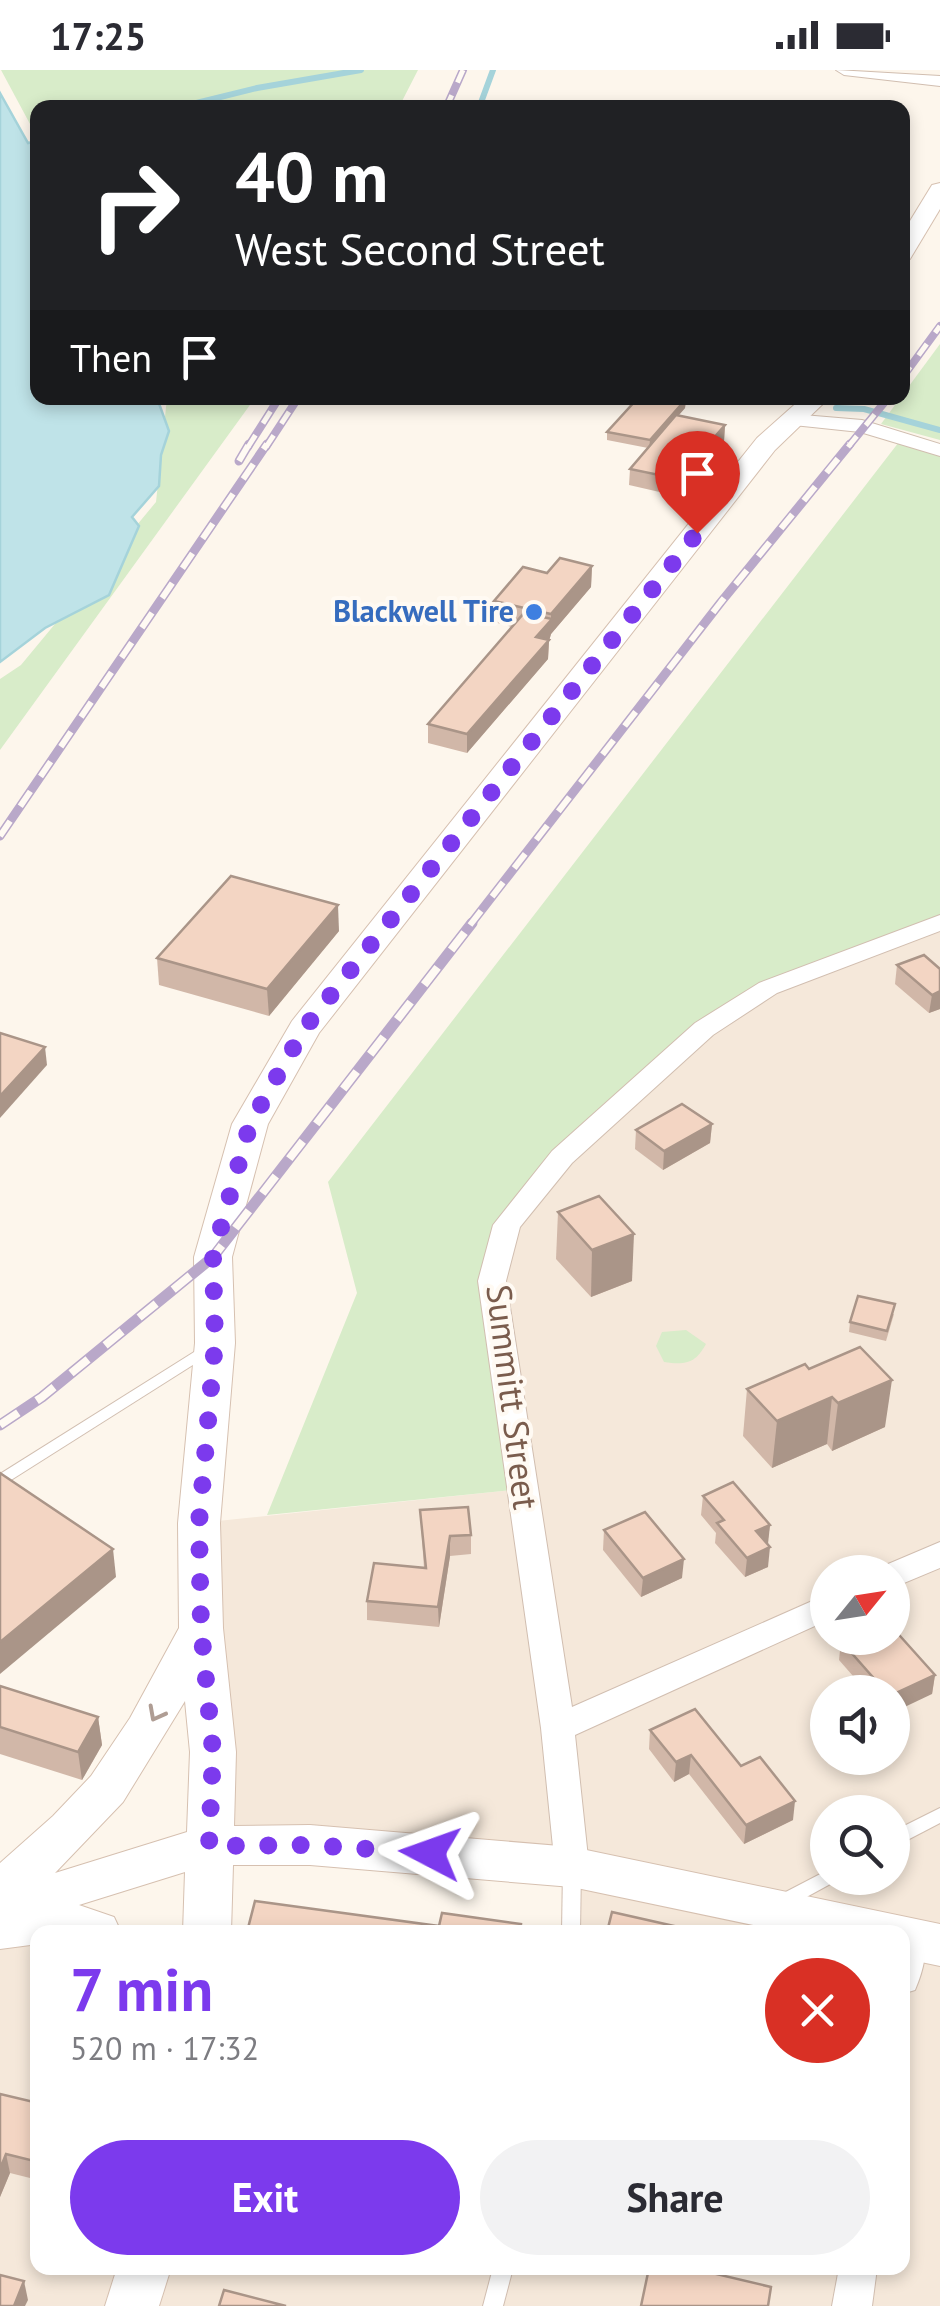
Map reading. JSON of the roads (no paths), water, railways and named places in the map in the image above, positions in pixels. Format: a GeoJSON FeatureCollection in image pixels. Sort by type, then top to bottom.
{"type":"FeatureCollection","features":[{"type":"Feature","properties":{"kind":"main road"},"geometry":{"type":"LineString","coordinates":[[910,241],[940,190]]}},
{"type":"Feature","properties":{"kind":"main road"},"geometry":{"type":"LineString","coordinates":[[208,1925],[213,1752],[201,1628],[199,1523],[215,1343],[213,1256],[250,1124],[304,1029],[766,444],[804,409]]}},
{"type":"Feature","properties":{"kind":"main road"},"geometry":{"type":"LineString","coordinates":[[0,1891],[68,1832],[106,1790],[145,1734],[201,1628]]}},
{"type":"Feature","properties":{"kind":"main road"},"geometry":{"type":"LineString","coordinates":[[0,1912],[145,1862],[209,1846],[310,1845],[572,1867],[829,1925]]}},
{"type":"Feature","properties":{"kind":"main road"},"geometry":{"type":"LineString","coordinates":[[0,1928],[43,1922],[69,1925]]}},
{"type":"Feature","properties":{"kind":"main road"},"geometry":{"type":"LineString","coordinates":[[132,2306],[142,2275]]}},
{"type":"Feature","properties":{"kind":"street"},"geometry":{"type":"LineString","coordinates":[[844,70],[940,80]]}},
{"type":"Feature","properties":{"kind":"street"},"geometry":{"type":"LineString","coordinates":[[804,409],[940,450]]}},
{"type":"Feature","properties":{"kind":"street","name":"Summitt Street"},"geometry":{"type":"LineString","coordinates":[[572,1867],[558,1728],[492,1281],[507,1225],[562,1157],[704,1029],[768,988],[940,922]]}},
{"type":"Feature","properties":{"kind":"street"},"geometry":{"type":"LineString","coordinates":[[910,1568],[940,1554]]}},
{"type":"Feature","properties":{"kind":"street"},"geometry":{"type":"LineString","coordinates":[[558,1728],[810,1614]]}},
{"type":"Feature","properties":{"kind":"street"},"geometry":{"type":"LineString","coordinates":[[852,2306],[857,2275]]}},
{"type":"Feature","properties":{"kind":"lane"},"geometry":{"type":"LineString","coordinates":[[0,1482],[215,1343]]}},
{"type":"Feature","properties":{"kind":"lane"},"geometry":{"type":"LineString","coordinates":[[910,1831],[940,1815]]}},
{"type":"Feature","properties":{"kind":"lane"},"geometry":{"type":"LineString","coordinates":[[571,1925],[572,1867]]}},
{"type":"Feature","properties":{"kind":"lane"},"geometry":{"type":"LineString","coordinates":[[770,1909],[810,1887]]}},
{"type":"Feature","properties":{"kind":"lane"},"geometry":{"type":"LineString","coordinates":[[493,2306],[501,2275]]}},
{"type":"Feature","properties":{"kind":"water"},"geometry":{"type":"Polygon","coordinates":[[[0,93],[30,143],[30,405],[160,405],[169,431],[161,455],[159,486],[132,517],[139,526],[109,595],[45,628],[0,662],[0,93]]]}},
{"type":"Feature","properties":{"kind":"waterway"},"geometry":{"type":"LineString","coordinates":[[208,100],[361,70]]}},
{"type":"Feature","properties":{"kind":"waterway"},"geometry":{"type":"LineString","coordinates":[[482,100],[493,70]]}},
{"type":"Feature","properties":{"kind":"waterway"},"geometry":{"type":"LineString","coordinates":[[836,408],[864,409],[940,430]]}},
{"type":"Feature","properties":{"kind":"railway"},"geometry":{"type":"LineString","coordinates":[[450,100],[463,70]]}},
{"type":"Feature","properties":{"kind":"railway"},"geometry":{"type":"LineString","coordinates":[[910,367],[940,326]]}},
{"type":"Feature","properties":{"kind":"railway"},"geometry":{"type":"LineString","coordinates":[[248,447],[275,405]]}},
{"type":"Feature","properties":{"kind":"railway"},"geometry":{"type":"LineString","coordinates":[[266,447],[293,405]]}},
{"type":"Feature","properties":{"kind":"railway"},"geometry":{"type":"LineString","coordinates":[[848,447],[882,405]]}},
{"type":"Feature","properties":{"kind":"railway"},"geometry":{"type":"LineString","coordinates":[[239,461],[249,444]]}},
{"type":"Feature","properties":{"kind":"railway"},"geometry":{"type":"LineString","coordinates":[[0,836],[267,444]]}},
{"type":"Feature","properties":{"kind":"railway"},"geometry":{"type":"LineString","coordinates":[[470,925],[721,602],[850,444]]}},
{"type":"Feature","properties":{"kind":"railway"},"geometry":{"type":"LineString","coordinates":[[0,1425],[42,1397],[213,1257],[472,923]]}},
{"type":"Feature","properties":{"kind":"place","name":"Blackwell Tire"},"geometry":{"type":"Point","coordinates":[534,612]}}]}
